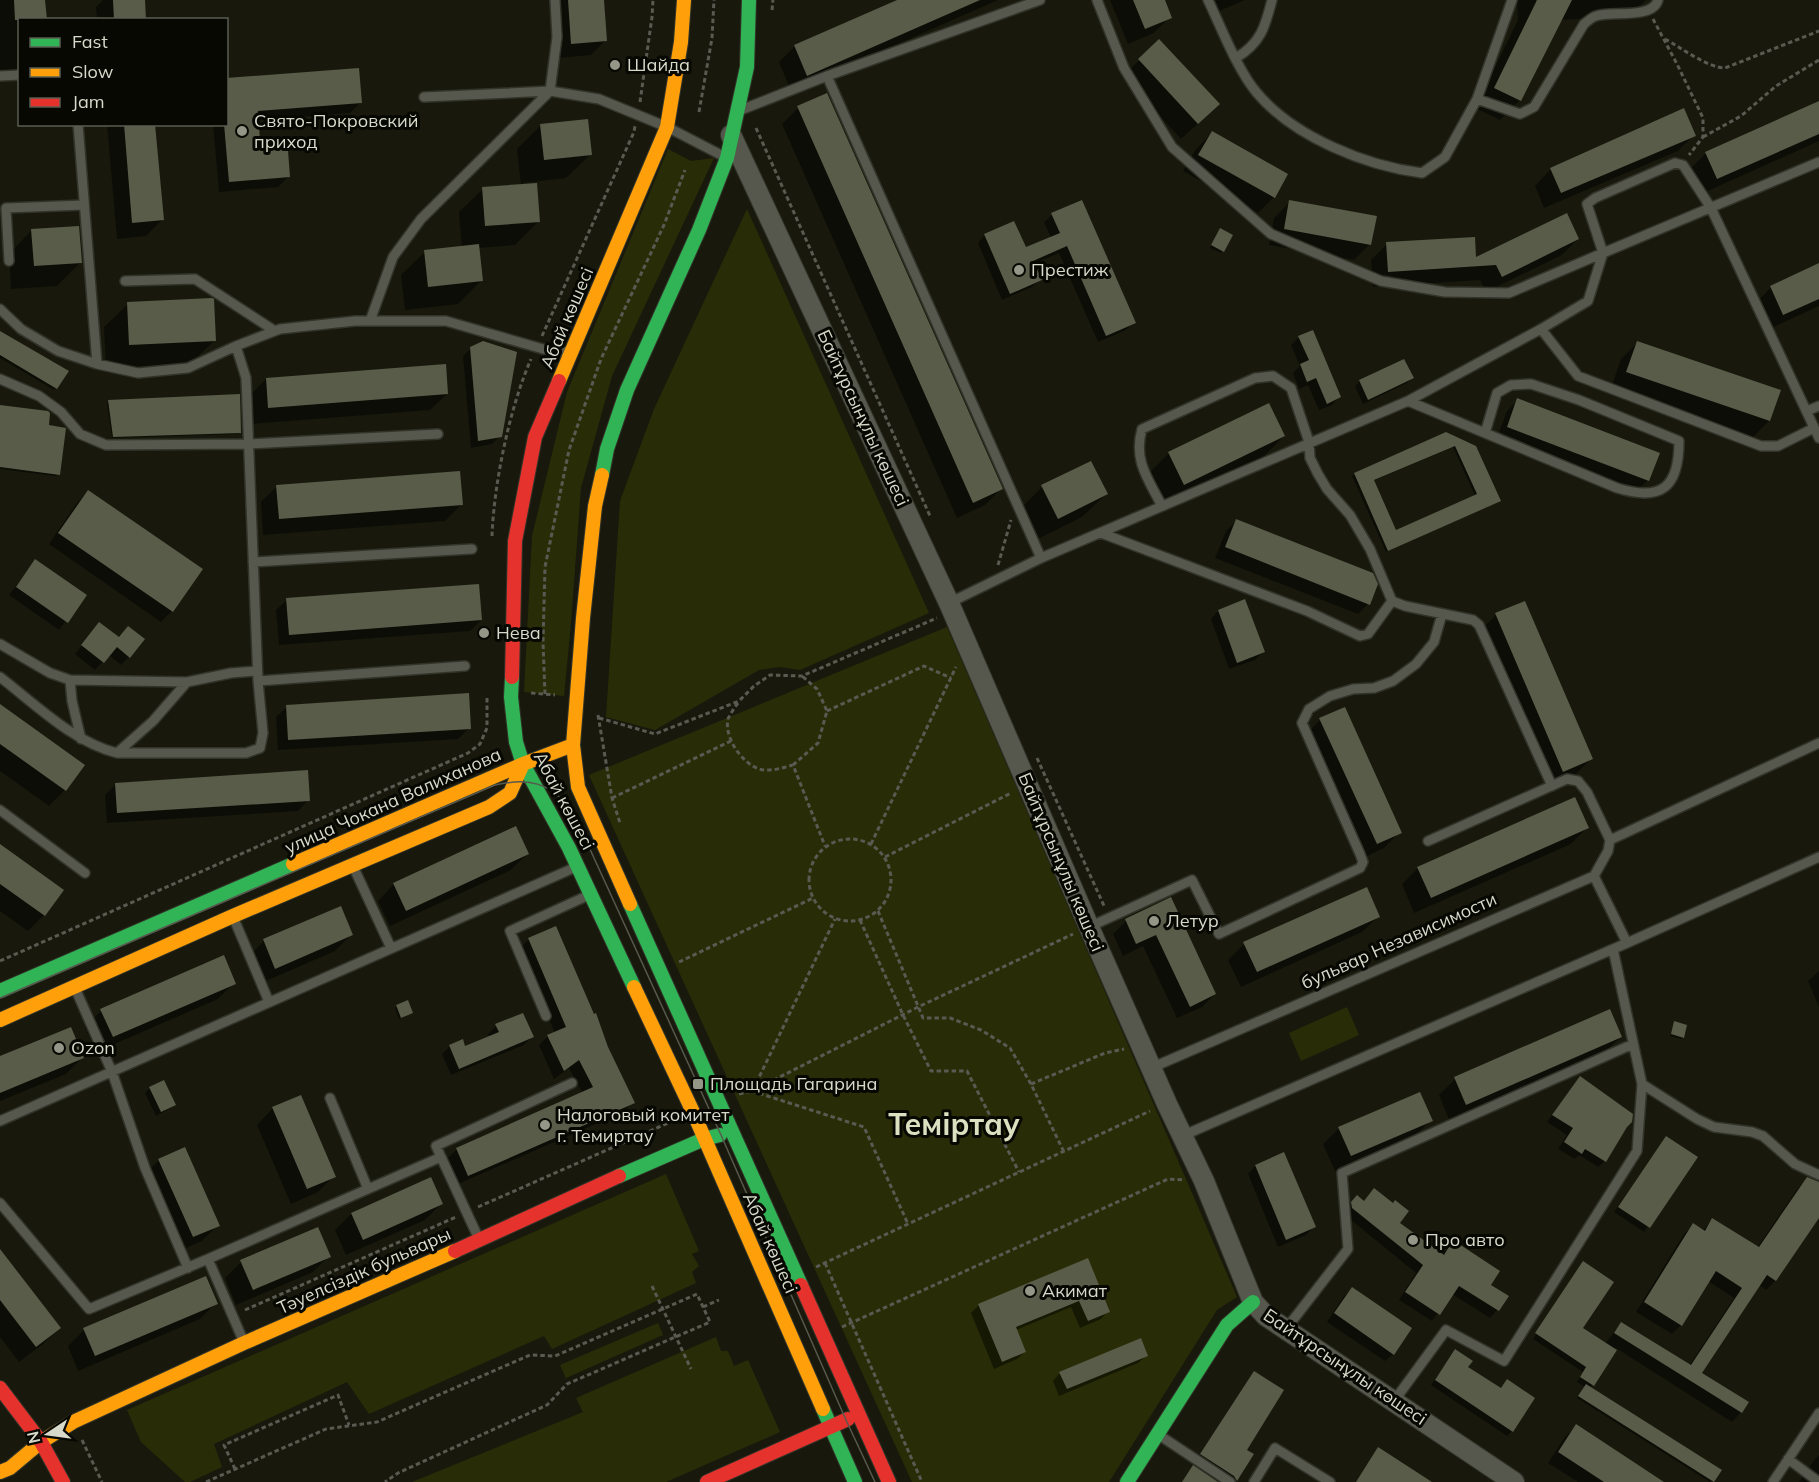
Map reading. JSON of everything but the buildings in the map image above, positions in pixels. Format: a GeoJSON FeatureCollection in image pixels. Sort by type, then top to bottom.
{"type":"FeatureCollection","features":[{"type":"Feature","properties":{"kind":"street","name":"Абай көшесі"},"geometry":{"type":"LineString","coordinates":[[684,0],[681,42],[668,127],[535,437],[515,541],[511,694],[516,742],[523,764],[578,866],[704,1138],[855,1482]]}},
{"type":"Feature","properties":{"kind":"street"},"geometry":{"type":"LineString","coordinates":[[731,135],[747,67],[749,0]]}},
{"type":"Feature","properties":{"kind":"street","name":"Байтұрсынұлы көшесі"},"geometry":{"type":"LineString","coordinates":[[731,135],[735,159],[968,644],[1141,1046],[1204,1181],[1253,1302],[1266,1316],[1514,1482]]}},
{"type":"Feature","properties":{"kind":"street","name":"Абай көшесі"},"geometry":{"type":"LineString","coordinates":[[735,159],[699,230],[627,390],[607,449],[595,506],[573,745],[578,787],[889,1482]]}},
{"type":"Feature","properties":{"kind":"street"},"geometry":{"type":"LineString","coordinates":[[501,745],[511,694]]}},
{"type":"Feature","properties":{"kind":"street"},"geometry":{"type":"LineString","coordinates":[[523,764],[573,745]]}},
{"type":"Feature","properties":{"kind":"street"},"geometry":{"type":"LineString","coordinates":[[478,783],[497,763]]}},
{"type":"Feature","properties":{"kind":"street","name":"улица Чокана Валиханова"},"geometry":{"type":"LineString","coordinates":[[0,991],[523,764]]}},
{"type":"Feature","properties":{"kind":"street","name":"улица Чокана Валиханова"},"geometry":{"type":"LineString","coordinates":[[0,1020],[233,916],[489,807],[510,793],[523,764]]}},
{"type":"Feature","properties":{"kind":"street"},"geometry":{"type":"LineString","coordinates":[[489,807],[525,801],[550,814]]}},
{"type":"Feature","properties":{"kind":"street","name":"Тәуелсіздік бульвары"},"geometry":{"type":"LineString","coordinates":[[5,1470],[73,1422],[244,1343],[704,1138],[735,1134]]}},
{"type":"Feature","properties":{"kind":"street"},"geometry":{"type":"LineString","coordinates":[[1126,1482],[1227,1325],[1253,1302]]}},
{"type":"Feature","properties":{"kind":"street"},"geometry":{"type":"LineString","coordinates":[[0,1388],[42,1442],[63,1482]]}},
{"type":"Feature","properties":{"kind":"street"},"geometry":{"type":"LineString","coordinates":[[707,1482],[859,1414]]}},
{"type":"Feature","properties":{"kind":"street"},"geometry":{"type":"LineString","coordinates":[[0,1456],[5,1470],[17,1482]]}},
{"type":"Feature","properties":{"kind":"lane"},"geometry":{"type":"LineString","coordinates":[[370,321],[393,257],[421,219],[550,91],[557,37],[555,0]]}},
{"type":"Feature","properties":{"kind":"lane"},"geometry":{"type":"LineString","coordinates":[[736,112],[827,76],[1040,0]]}},
{"type":"Feature","properties":{"kind":"lane"},"geometry":{"type":"LineString","coordinates":[[1096,0],[1124,68],[1172,147],[1271,234],[1381,281],[1445,292],[1509,293],[1819,162]]}},
{"type":"Feature","properties":{"kind":"lane"},"geometry":{"type":"LineString","coordinates":[[1208,0],[1255,92],[1283,117],[1316,140],[1392,169],[1422,173],[1446,157],[1476,99],[1512,0]]}},
{"type":"Feature","properties":{"kind":"lane"},"geometry":{"type":"LineString","coordinates":[[1236,58],[1251,49],[1265,26],[1272,0]]}},
{"type":"Feature","properties":{"kind":"lane"},"geometry":{"type":"LineString","coordinates":[[1476,99],[1520,114],[1534,107],[1584,24],[1595,16],[1648,11],[1656,5],[1658,0]]}},
{"type":"Feature","properties":{"kind":"lane"},"geometry":{"type":"LineString","coordinates":[[0,76],[18,75]]}},
{"type":"Feature","properties":{"kind":"lane"},"geometry":{"type":"LineString","coordinates":[[827,76],[1041,558]]}},
{"type":"Feature","properties":{"kind":"lane"},"geometry":{"type":"LineString","coordinates":[[424,98],[550,91],[599,99],[668,127],[735,159]]}},
{"type":"Feature","properties":{"kind":"lane"},"geometry":{"type":"LineString","coordinates":[[78,126],[97,364]]}},
{"type":"Feature","properties":{"kind":"lane"},"geometry":{"type":"LineString","coordinates":[[949,603],[1041,558],[1408,401],[1588,301],[1603,253],[1587,204],[1594,198],[1675,163],[1683,165],[1711,208],[1819,438]]}},
{"type":"Feature","properties":{"kind":"lane"},"geometry":{"type":"LineString","coordinates":[[9,261],[6,208],[84,205]]}},
{"type":"Feature","properties":{"kind":"lane"},"geometry":{"type":"LineString","coordinates":[[125,281],[195,279],[275,331]]}},
{"type":"Feature","properties":{"kind":"lane"},"geometry":{"type":"LineString","coordinates":[[0,309],[21,328],[58,351],[97,364],[138,372],[188,368],[275,331],[355,321],[446,321],[543,349],[572,352]]}},
{"type":"Feature","properties":{"kind":"lane"},"geometry":{"type":"LineString","coordinates":[[1540,329],[1578,376],[1761,446],[1778,446],[1814,428]]}},
{"type":"Feature","properties":{"kind":"lane"},"geometry":{"type":"LineString","coordinates":[[0,677],[81,739],[101,749],[117,753],[246,753],[260,748],[263,733],[257,676],[246,378],[236,346]]}},
{"type":"Feature","properties":{"kind":"lane"},"geometry":{"type":"LineString","coordinates":[[1162,506],[1144,471],[1137,445],[1142,429],[1255,378],[1273,376],[1291,388],[1309,442],[1310,458],[1327,489],[1350,514],[1371,549],[1392,601],[1405,606],[1473,620],[1479,625],[1552,786]]}},
{"type":"Feature","properties":{"kind":"lane"},"geometry":{"type":"LineString","coordinates":[[0,379],[39,396],[61,412],[80,434],[106,445],[248,444],[438,434]]}},
{"type":"Feature","properties":{"kind":"lane"},"geometry":{"type":"LineString","coordinates":[[1408,401],[1617,488],[1633,493],[1648,494],[1660,490],[1675,477],[1679,460],[1679,441],[1579,400],[1531,384],[1511,385],[1497,393],[1485,433]]}},
{"type":"Feature","properties":{"kind":"lane"},"geometry":{"type":"LineString","coordinates":[[1807,411],[1819,406]]}},
{"type":"Feature","properties":{"kind":"lane"},"geometry":{"type":"LineString","coordinates":[[1101,533],[1306,611],[1360,636],[1368,634],[1392,601]]}},
{"type":"Feature","properties":{"kind":"lane"},"geometry":{"type":"LineString","coordinates":[[253,562],[472,549]]}},
{"type":"Feature","properties":{"kind":"lane"},"geometry":{"type":"LineString","coordinates":[[1089,927],[1192,880],[1219,934],[1360,868],[1363,862],[1360,854],[1302,723],[1309,709],[1330,696],[1353,688],[1374,688],[1393,681],[1416,664],[1434,642],[1442,614]]}},
{"type":"Feature","properties":{"kind":"lane"},"geometry":{"type":"LineString","coordinates":[[0,644],[50,674],[70,680],[187,682],[231,673],[257,676],[465,666]]}},
{"type":"Feature","properties":{"kind":"lane"},"geometry":{"type":"LineString","coordinates":[[70,680],[72,701],[81,739]]}},
{"type":"Feature","properties":{"kind":"lane"},"geometry":{"type":"LineString","coordinates":[[117,753],[153,721],[187,682]]}},
{"type":"Feature","properties":{"kind":"lane"},"geometry":{"type":"LineString","coordinates":[[1610,840],[1819,743]]}},
{"type":"Feature","properties":{"kind":"lane"},"geometry":{"type":"LineString","coordinates":[[1428,842],[1567,779],[1578,781],[1587,792],[1610,840],[1608,851],[1594,876],[1627,943]]}},
{"type":"Feature","properties":{"kind":"lane"},"geometry":{"type":"LineString","coordinates":[[0,810],[85,873]]}},
{"type":"Feature","properties":{"kind":"lane"},"geometry":{"type":"LineString","coordinates":[[1182,1136],[1819,857]]}},
{"type":"Feature","properties":{"kind":"lane"},"geometry":{"type":"LineString","coordinates":[[353,864],[391,948]]}},
{"type":"Feature","properties":{"kind":"lane"},"geometry":{"type":"LineString","coordinates":[[0,1121],[578,866]]}},
{"type":"Feature","properties":{"kind":"lane","name":"бульвар Независимости"},"geometry":{"type":"LineString","coordinates":[[1151,1068],[1594,876]]}},
{"type":"Feature","properties":{"kind":"lane"},"geometry":{"type":"LineString","coordinates":[[546,1016],[510,931],[591,894]]}},
{"type":"Feature","properties":{"kind":"lane"},"geometry":{"type":"LineString","coordinates":[[233,916],[269,1002]]}},
{"type":"Feature","properties":{"kind":"lane"},"geometry":{"type":"LineString","coordinates":[[1394,1401],[1446,1330],[1504,1361],[1637,1151],[1642,1084],[1613,949]]}},
{"type":"Feature","properties":{"kind":"lane"},"geometry":{"type":"LineString","coordinates":[[74,986],[112,1072],[145,1168],[188,1268]]}},
{"type":"Feature","properties":{"kind":"lane"},"geometry":{"type":"LineString","coordinates":[[1286,1329],[1348,1249],[1342,1173],[1634,1044]]}},
{"type":"Feature","properties":{"kind":"lane"},"geometry":{"type":"LineString","coordinates":[[479,1240],[436,1146],[572,1083]]}},
{"type":"Feature","properties":{"kind":"lane"},"geometry":{"type":"LineString","coordinates":[[1642,1084],[1697,1119],[1714,1127],[1752,1132],[1763,1136],[1795,1164],[1819,1175]]}},
{"type":"Feature","properties":{"kind":"lane"},"geometry":{"type":"LineString","coordinates":[[330,1098],[368,1189]]}},
{"type":"Feature","properties":{"kind":"lane"},"geometry":{"type":"LineString","coordinates":[[0,1203],[89,1309],[441,1157]]}},
{"type":"Feature","properties":{"kind":"lane"},"geometry":{"type":"LineString","coordinates":[[208,1259],[244,1343]]}},
{"type":"Feature","properties":{"kind":"lane"},"geometry":{"type":"LineString","coordinates":[[1773,1482],[1819,1413]]}},
{"type":"Feature","properties":{"kind":"lane"},"geometry":{"type":"LineString","coordinates":[[1157,1434],[1230,1482]]}},
{"type":"Feature","properties":{"kind":"lane"},"geometry":{"type":"LineString","coordinates":[[1254,1482],[1275,1448],[1330,1482]]}},
{"type":"Feature","properties":{"kind":"lane"},"geometry":{"type":"LineString","coordinates":[[1788,1459],[1819,1482]]}},
{"type":"Feature","properties":{"kind":"path"},"geometry":{"type":"LineString","coordinates":[[699,112],[712,38],[714,0]]}},
{"type":"Feature","properties":{"kind":"path"},"geometry":{"type":"LineString","coordinates":[[772,11],[773,0]]}},
{"type":"Feature","properties":{"kind":"path"},"geometry":{"type":"LineString","coordinates":[[1648,11],[1703,118],[1702,137]]}},
{"type":"Feature","properties":{"kind":"path"},"geometry":{"type":"LineString","coordinates":[[1663,38],[1709,64],[1725,68],[1819,31]]}},
{"type":"Feature","properties":{"kind":"path"},"geometry":{"type":"LineString","coordinates":[[1683,165],[1702,137],[1741,116],[1776,86],[1819,60]]}},
{"type":"Feature","properties":{"kind":"path"},"geometry":{"type":"LineString","coordinates":[[735,159],[762,102]]}},
{"type":"Feature","properties":{"kind":"path"},"geometry":{"type":"LineString","coordinates":[[993,582],[1016,502]]}},
{"type":"Feature","properties":{"kind":"path"},"geometry":{"type":"LineString","coordinates":[[802,676],[817,689],[827,711],[818,743],[793,765],[776,770],[759,769],[740,757],[731,741],[728,720],[739,701],[754,686],[770,675],[802,676],[937,618],[941,627]]}},
{"type":"Feature","properties":{"kind":"path"},"geometry":{"type":"LineString","coordinates":[[871,844],[968,644]]}},
{"type":"Feature","properties":{"kind":"path"},"geometry":{"type":"LineString","coordinates":[[827,711],[924,666],[951,678]]}},
{"type":"Feature","properties":{"kind":"path"},"geometry":{"type":"LineString","coordinates":[[511,694],[577,697]]}},
{"type":"Feature","properties":{"kind":"path"},"geometry":{"type":"LineString","coordinates":[[599,718],[655,734],[739,701]]}},
{"type":"Feature","properties":{"kind":"path"},"geometry":{"type":"LineString","coordinates":[[597,708],[612,798],[622,830]]}},
{"type":"Feature","properties":{"kind":"path"},"geometry":{"type":"LineString","coordinates":[[612,798],[731,741]]}},
{"type":"Feature","properties":{"kind":"path"},"geometry":{"type":"LineString","coordinates":[[793,765],[826,847]]}},
{"type":"Feature","properties":{"kind":"path"},"geometry":{"type":"LineString","coordinates":[[885,857],[1011,793]]}},
{"type":"Feature","properties":{"kind":"path"},"geometry":{"type":"LineString","coordinates":[[845,839],[858,839],[871,844],[885,857],[892,876],[891,885],[889,895],[878,911],[860,920],[848,921],[835,919],[822,910],[813,898],[809,884],[810,870],[816,857],[826,847],[845,839]]}},
{"type":"Feature","properties":{"kind":"path"},"geometry":{"type":"LineString","coordinates":[[677,963],[813,898]]}},
{"type":"Feature","properties":{"kind":"path"},"geometry":{"type":"LineString","coordinates":[[878,911],[923,1018],[950,1018],[981,1030],[1010,1048],[1031,1084],[1064,1152]]}},
{"type":"Feature","properties":{"kind":"path"},"geometry":{"type":"LineString","coordinates":[[753,1091],[835,919]]}},
{"type":"Feature","properties":{"kind":"path"},"geometry":{"type":"LineString","coordinates":[[860,920],[931,1071],[967,1071],[1020,1172]]}},
{"type":"Feature","properties":{"kind":"path"},"geometry":{"type":"LineString","coordinates":[[753,1091],[918,1007],[1089,927]]}},
{"type":"Feature","properties":{"kind":"path"},"geometry":{"type":"LineString","coordinates":[[1031,1084],[1105,1053],[1141,1046]]}},
{"type":"Feature","properties":{"kind":"path"},"geometry":{"type":"LineString","coordinates":[[753,1091],[864,1127],[908,1224]]}},
{"type":"Feature","properties":{"kind":"path"},"geometry":{"type":"LineString","coordinates":[[798,1275],[1167,1104]]}},
{"type":"Feature","properties":{"kind":"path"},"geometry":{"type":"LineString","coordinates":[[834,1331],[1168,1179],[1204,1181]]}},
{"type":"Feature","properties":{"kind":"path"},"geometry":{"type":"LineString","coordinates":[[825,1263],[922,1482]]}},
{"type":"Feature","properties":{"kind":"path"},"geometry":{"type":"LineString","coordinates":[[652,1286],[691,1369]]}},
{"type":"Feature","properties":{"kind":"path"},"geometry":{"type":"LineString","coordinates":[[206,1482],[326,1429],[376,1422],[530,1355],[555,1356],[697,1294],[710,1322],[567,1384],[547,1405],[398,1473],[385,1482]]}},
{"type":"Feature","properties":{"kind":"path"},"geometry":{"type":"LineString","coordinates":[[703,1307],[719,1300]]}},
{"type":"Feature","properties":{"kind":"path"},"geometry":{"type":"LineString","coordinates":[[236,1469],[224,1445],[338,1395],[349,1425]]}},
{"type":"Feature","properties":{"kind":"path"},"geometry":{"type":"LineString","coordinates":[[73,1422],[102,1482]]}},
{"type":"Feature","properties":{"kind":"green space"},"geometry":{"type":"Polygon","coordinates":[[[668,149],[691,161],[714,158],[612,376],[581,488],[564,696],[524,692],[532,536],[567,392],[668,149]]]}},
{"type":"Feature","properties":{"kind":"green space"},"geometry":{"type":"Polygon","coordinates":[[[747,209],[929,613],[800,670],[780,667],[759,670],[655,730],[606,717],[620,501],[654,409],[747,209]]]}},
{"type":"Feature","properties":{"kind":"green space"},"geometry":{"type":"Polygon","coordinates":[[[947,627],[1237,1297],[1217,1310],[1109,1482],[912,1482],[589,775],[947,627]]]}},
{"type":"Feature","properties":{"kind":"green space"},"geometry":{"type":"Polygon","coordinates":[[[1347,1007],[1359,1035],[1301,1061],[1289,1033],[1347,1007]]]}},
{"type":"Feature","properties":{"kind":"green space"},"geometry":{"type":"Polygon","coordinates":[[[666,1174],[699,1251],[692,1254],[699,1266],[692,1272],[696,1283],[552,1349],[544,1336],[369,1414],[347,1382],[214,1444],[222,1467],[190,1482],[185,1482],[141,1442],[127,1410],[666,1174]]]}},
{"type":"Feature","properties":{"kind":"green space"},"geometry":{"type":"Polygon","coordinates":[[[658,1323],[663,1335],[566,1378],[560,1365],[658,1323]]]}},
{"type":"Feature","properties":{"kind":"green space"},"geometry":{"type":"Polygon","coordinates":[[[716,1337],[721,1351],[728,1351],[734,1366],[748,1360],[780,1432],[666,1482],[412,1482],[583,1412],[576,1398],[716,1337]]]}},
{"type":"Feature","properties":{"kind":"tram line"},"geometry":{"type":"LineString","coordinates":[[0,998],[495,785],[529,782],[547,788],[572,810],[721,1135],[875,1482]]}},
{"type":"Feature","properties":{"kind":"traffic: fast"},"geometry":{"type":"LineString","coordinates":[[602,475],[607,449],[627,390],[699,230],[727,158],[747,67],[749,0]]}},
{"type":"Feature","properties":{"kind":"traffic: fast"},"geometry":{"type":"LineString","coordinates":[[512,677],[511,697],[516,742],[523,764],[569,848],[634,987]]}},
{"type":"Feature","properties":{"kind":"traffic: fast"},"geometry":{"type":"LineString","coordinates":[[0,991],[293,864]]}},
{"type":"Feature","properties":{"kind":"traffic: fast"},"geometry":{"type":"LineString","coordinates":[[630,904],[801,1285]]}},
{"type":"Feature","properties":{"kind":"traffic: fast"},"geometry":{"type":"LineString","coordinates":[[619,1176],[704,1139],[720,1135]]}},
{"type":"Feature","properties":{"kind":"traffic: fast"},"geometry":{"type":"LineString","coordinates":[[1127,1482],[1227,1325],[1253,1302]]}},
{"type":"Feature","properties":{"kind":"traffic: fast"},"geometry":{"type":"LineString","coordinates":[[823,1409],[855,1482]]}},
{"type":"Feature","properties":{"kind":"traffic: slow"},"geometry":{"type":"LineString","coordinates":[[559,381],[667,127],[681,42],[684,0]]}},
{"type":"Feature","properties":{"kind":"traffic: slow"},"geometry":{"type":"LineString","coordinates":[[602,475],[595,506],[573,745],[578,787],[630,904]]}},
{"type":"Feature","properties":{"kind":"traffic: slow"},"geometry":{"type":"LineString","coordinates":[[293,864],[523,764],[573,745]]}},
{"type":"Feature","properties":{"kind":"traffic: slow"},"geometry":{"type":"LineString","coordinates":[[0,1020],[233,916],[489,807],[510,793],[523,764]]}},
{"type":"Feature","properties":{"kind":"traffic: slow"},"geometry":{"type":"LineString","coordinates":[[634,987],[693,1112],[823,1409]]}},
{"type":"Feature","properties":{"kind":"traffic: slow"},"geometry":{"type":"LineString","coordinates":[[0,1472],[10,1468],[41,1442],[73,1422],[244,1343],[455,1251]]}},
{"type":"Feature","properties":{"kind":"traffic: jam"},"geometry":{"type":"LineString","coordinates":[[512,677],[515,541],[535,437],[559,381]]}},
{"type":"Feature","properties":{"kind":"traffic: jam"},"geometry":{"type":"LineString","coordinates":[[455,1251],[619,1176]]}},
{"type":"Feature","properties":{"kind":"traffic: jam"},"geometry":{"type":"LineString","coordinates":[[801,1285],[889,1482]]}},
{"type":"Feature","properties":{"kind":"traffic: jam"},"geometry":{"type":"LineString","coordinates":[[0,1388],[41,1442],[63,1482]]}},
{"type":"Feature","properties":{"kind":"traffic: jam"},"geometry":{"type":"LineString","coordinates":[[707,1482],[848,1419]]}},
{"type":"Feature","properties":{"kind":"place","name":"Шайда"},"geometry":{"type":"Point","coordinates":[615,65]}},
{"type":"Feature","properties":{"kind":"place","name":"Свято-Покровский приход"},"geometry":{"type":"Point","coordinates":[242,131]}},
{"type":"Feature","properties":{"kind":"place","name":"Престиж"},"geometry":{"type":"Point","coordinates":[1019,270]}},
{"type":"Feature","properties":{"kind":"place","name":"Нева"},"geometry":{"type":"Point","coordinates":[484,633]}},
{"type":"Feature","properties":{"kind":"place","name":"Летур"},"geometry":{"type":"Point","coordinates":[1154,921]}},
{"type":"Feature","properties":{"kind":"place","name":"Ozon"},"geometry":{"type":"Point","coordinates":[59,1048]}},
{"type":"Feature","properties":{"kind":"place","name":"Площадь Гагарина"},"geometry":{"type":"Point","coordinates":[698,1084]}},
{"type":"Feature","properties":{"kind":"place","name":"Налоговый комитет г. Темиртау"},"geometry":{"type":"Point","coordinates":[545,1125]}},
{"type":"Feature","properties":{"kind":"place","name":"Про авто"},"geometry":{"type":"Point","coordinates":[1413,1240]}},
{"type":"Feature","properties":{"kind":"place","name":"Акимат"},"geometry":{"type":"Point","coordinates":[1030,1291]}},
{"type":"Feature","properties":{"kind":"district","name":"Теміртау"},"geometry":{"type":"Point","coordinates":[954,1125]}}]}
